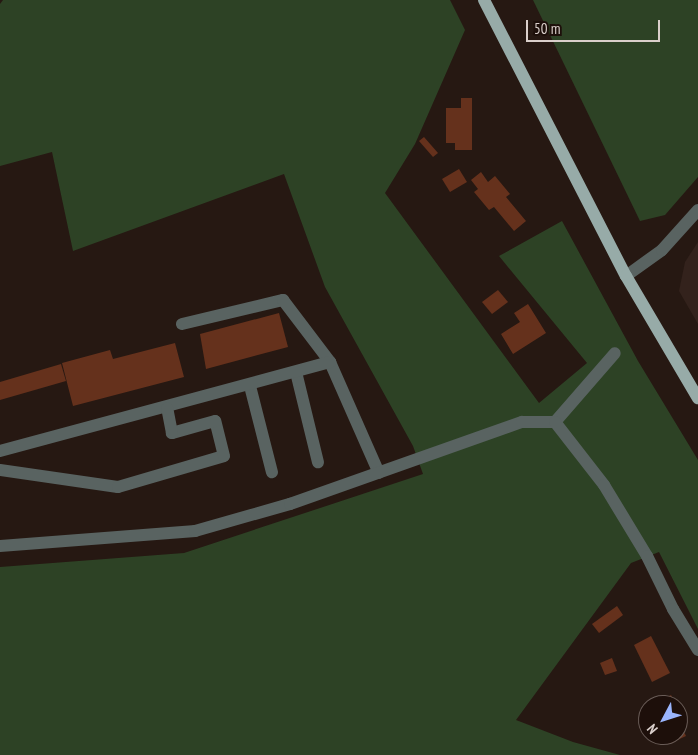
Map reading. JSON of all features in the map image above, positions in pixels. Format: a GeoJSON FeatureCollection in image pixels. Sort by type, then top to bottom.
{"type":"FeatureCollection","features":[{"type":"Feature","properties":{"kind":"main road"},"geometry":{"type":"LineString","coordinates":[[484,0],[626,276],[698,398]]}},
{"type":"Feature","properties":{"kind":"street"},"geometry":{"type":"LineString","coordinates":[[626,276],[662,250],[698,210]]}},
{"type":"Feature","properties":{"kind":"street"},"geometry":{"type":"LineString","coordinates":[[182,324],[283,300],[330,362],[380,473]]}},
{"type":"Feature","properties":{"kind":"street"},"geometry":{"type":"LineString","coordinates":[[0,546],[195,531],[245,519],[522,422],[555,422],[615,353]]}},
{"type":"Feature","properties":{"kind":"street"},"geometry":{"type":"LineString","coordinates":[[0,451],[250,386],[330,362]]}},
{"type":"Feature","properties":{"kind":"street"},"geometry":{"type":"LineString","coordinates":[[296,372],[318,462]]}},
{"type":"Feature","properties":{"kind":"street"},"geometry":{"type":"LineString","coordinates":[[250,386],[272,472]]}},
{"type":"Feature","properties":{"kind":"street"},"geometry":{"type":"LineString","coordinates":[[0,470],[118,487],[224,456],[215,421],[172,433],[167,408]]}},
{"type":"Feature","properties":{"kind":"street"},"geometry":{"type":"LineString","coordinates":[[555,422],[604,485],[648,556],[673,610],[698,650]]}},
{"type":"Feature","properties":{"kind":"shaded area"},"geometry":{"type":"Polygon","coordinates":[[[698,242],[698,324],[679,291],[685,262],[698,242]]]}},
{"type":"Feature","properties":{"kind":"green space"},"geometry":{"type":"Polygon","coordinates":[[[3,0],[450,0],[465,30],[415,144],[385,193],[539,403],[587,363],[499,256],[562,221],[638,361],[698,460],[698,629],[659,552],[631,563],[516,720],[573,742],[620,755],[0,755],[0,567],[184,553],[423,474],[413,446],[325,287],[284,174],[73,251],[52,152],[0,166],[0,4],[3,0]]]}},
{"type":"Feature","properties":{"kind":"green space"},"geometry":{"type":"Polygon","coordinates":[[[533,0],[698,0],[698,177],[665,215],[640,221],[533,0]]]}},
{"type":"Feature","properties":{"kind":"building"},"geometry":{"type":"Polygon","coordinates":[[[461,98],[472,98],[472,150],[455,150],[455,143],[446,143],[446,108],[461,108],[461,98]]]}},
{"type":"Feature","properties":{"kind":"building"},"geometry":{"type":"Polygon","coordinates":[[[424,137],[438,153],[433,157],[419,141],[424,137]]]}},
{"type":"Feature","properties":{"kind":"building"},"geometry":{"type":"Polygon","coordinates":[[[459,169],[467,182],[450,192],[442,179],[459,169]]]}},
{"type":"Feature","properties":{"kind":"building"},"geometry":{"type":"Polygon","coordinates":[[[481,172],[488,182],[495,176],[510,194],[506,197],[526,221],[514,231],[494,207],[489,210],[474,192],[478,189],[471,180],[481,172]]]}},
{"type":"Feature","properties":{"kind":"building"},"geometry":{"type":"Polygon","coordinates":[[[498,290],[508,302],[492,314],[482,302],[498,290]]]}},
{"type":"Feature","properties":{"kind":"building"},"geometry":{"type":"Polygon","coordinates":[[[528,304],[546,333],[513,354],[501,334],[520,322],[514,313],[528,304]]]}},
{"type":"Feature","properties":{"kind":"building"},"geometry":{"type":"Polygon","coordinates":[[[279,313],[288,347],[206,369],[200,334],[279,313]]]}},
{"type":"Feature","properties":{"kind":"building"},"geometry":{"type":"Polygon","coordinates":[[[175,343],[184,377],[73,406],[62,363],[110,350],[113,359],[175,343]]]}},
{"type":"Feature","properties":{"kind":"building"},"geometry":{"type":"Polygon","coordinates":[[[61,364],[66,381],[0,400],[0,382],[61,364]]]}},
{"type":"Feature","properties":{"kind":"building"},"geometry":{"type":"Polygon","coordinates":[[[617,606],[623,615],[599,633],[592,624],[617,606]]]}},
{"type":"Feature","properties":{"kind":"building"},"geometry":{"type":"Polygon","coordinates":[[[651,636],[670,673],[652,682],[634,645],[651,636]]]}},
{"type":"Feature","properties":{"kind":"building"},"geometry":{"type":"Polygon","coordinates":[[[612,658],[617,671],[605,675],[600,663],[612,658]]]}}]}
